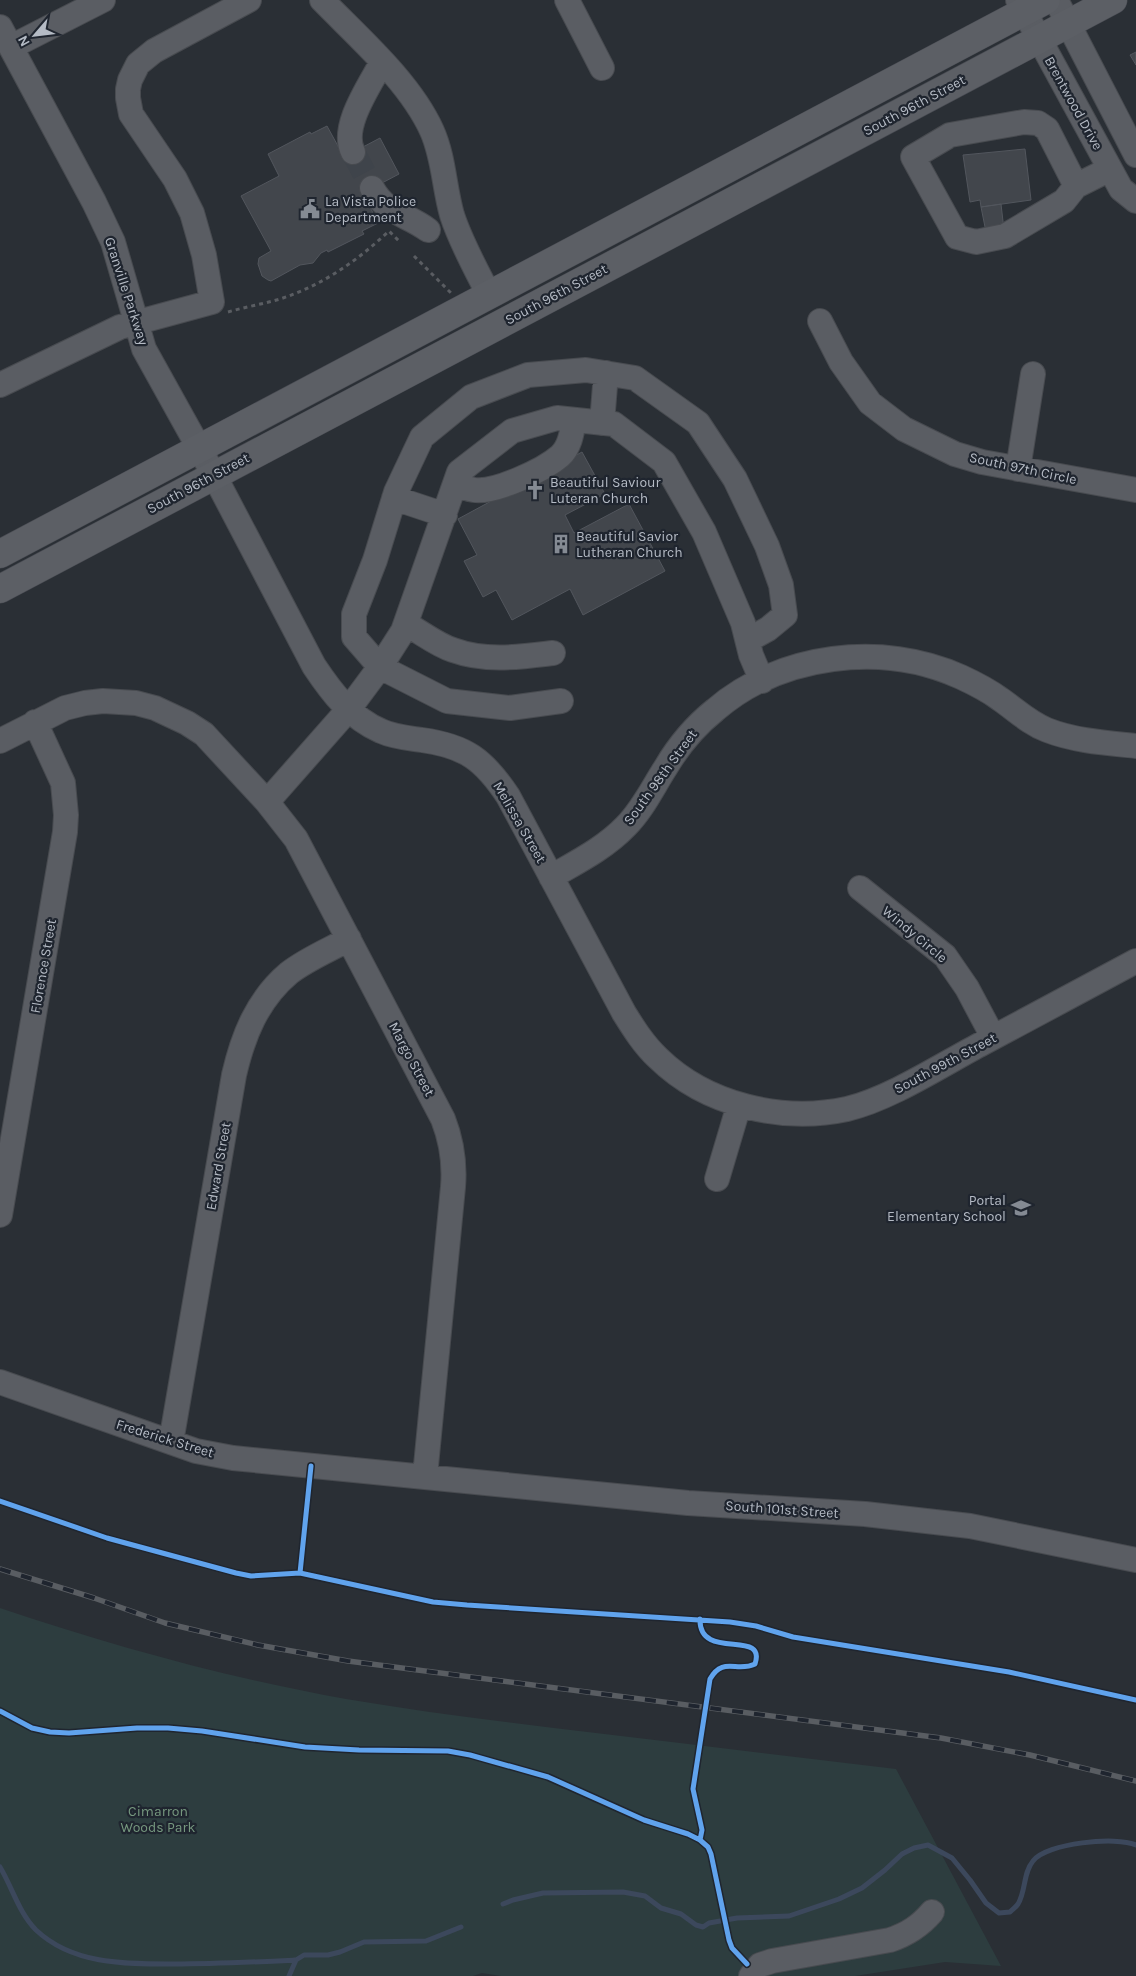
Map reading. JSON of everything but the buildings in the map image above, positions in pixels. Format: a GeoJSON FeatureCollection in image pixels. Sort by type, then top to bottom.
{"type":"FeatureCollection","features":[{"type":"Feature","properties":{"kind":"main road","name":"South 96th Street"},"geometry":{"type":"LineString","coordinates":[[0,589],[1039,39],[1062,12],[1113,0]]}},
{"type":"Feature","properties":{"kind":"main road"},"geometry":{"type":"LineString","coordinates":[[0,554],[489,295],[1029,4]]}},
{"type":"Feature","properties":{"kind":"street"},"geometry":{"type":"LineString","coordinates":[[5,37],[103,0]]}},
{"type":"Feature","properties":{"kind":"street"},"geometry":{"type":"LineString","coordinates":[[0,385],[120,327],[135,322],[219,307],[192,213],[175,179],[131,114],[128,89],[133,71],[138,64],[154,51],[249,0]]}},
{"type":"Feature","properties":{"kind":"street"},"geometry":{"type":"LineString","coordinates":[[322,0],[408,92],[432,131],[440,157],[452,215],[489,295]]}},
{"type":"Feature","properties":{"kind":"street"},"geometry":{"type":"LineString","coordinates":[[567,0],[602,68]]}},
{"type":"Feature","properties":{"kind":"street","name":"Brentwood Drive"},"geometry":{"type":"LineString","coordinates":[[1029,4],[1039,39],[1110,169],[1122,189],[1136,201]]}},
{"type":"Feature","properties":{"kind":"street"},"geometry":{"type":"LineString","coordinates":[[1062,12],[1136,156]]}},
{"type":"Feature","properties":{"kind":"street","name":"Granville Parkway"},"geometry":{"type":"LineString","coordinates":[[5,37],[94,202],[113,242],[144,349],[214,475]]}},
{"type":"Feature","properties":{"kind":"street"},"geometry":{"type":"LineString","coordinates":[[353,152],[349,142],[352,122],[382,62]]}},
{"type":"Feature","properties":{"kind":"street"},"geometry":{"type":"LineString","coordinates":[[1076,186],[1047,129],[1038,123],[1024,122],[950,135],[913,157],[958,236],[976,242],[1006,236],[1064,201],[1076,186],[1110,169]]}},
{"type":"Feature","properties":{"kind":"street"},"geometry":{"type":"LineString","coordinates":[[372,188],[379,200],[387,208],[413,220],[428,230]]}},
{"type":"Feature","properties":{"kind":"street","name":"South 97th Circle"},"geometry":{"type":"LineString","coordinates":[[820,320],[854,382],[870,403],[904,429],[956,454],[982,462],[1136,490]]}},
{"type":"Feature","properties":{"kind":"street"},"geometry":{"type":"LineString","coordinates":[[561,701],[510,708],[447,701],[380,667],[354,637],[354,614],[375,560],[394,498],[422,437],[471,397],[528,375],[586,370],[635,378],[698,423],[735,478],[770,554],[781,585],[785,615],[768,629],[748,640]]}},
{"type":"Feature","properties":{"kind":"street"},"geometry":{"type":"LineString","coordinates":[[602,423],[606,374]]}},
{"type":"Feature","properties":{"kind":"street"},"geometry":{"type":"LineString","coordinates":[[1018,469],[1033,374]]}},
{"type":"Feature","properties":{"kind":"street"},"geometry":{"type":"LineString","coordinates":[[267,802],[348,710],[380,667],[403,631],[459,472],[512,431],[556,418],[614,424],[664,462],[704,532],[743,623],[762,681]]}},
{"type":"Feature","properties":{"kind":"street"},"geometry":{"type":"LineString","coordinates":[[456,483],[474,490],[494,489],[544,466],[561,455],[570,441],[574,420]]}},
{"type":"Feature","properties":{"kind":"street","name":"Melissa Street"},"geometry":{"type":"LineString","coordinates":[[214,475],[314,666],[331,692],[348,710],[382,732],[448,745],[482,763],[496,778],[508,796],[624,1013],[640,1038],[671,1070],[713,1095],[739,1105]]}},
{"type":"Feature","properties":{"kind":"street"},"geometry":{"type":"LineString","coordinates":[[394,498],[445,515]]}},
{"type":"Feature","properties":{"kind":"street"},"geometry":{"type":"LineString","coordinates":[[406,624],[452,650],[477,656],[507,659],[553,653]]}},
{"type":"Feature","properties":{"kind":"street","name":"South 98th Street"},"geometry":{"type":"LineString","coordinates":[[551,877],[609,842],[626,826],[654,789],[676,752],[702,721],[737,693],[814,661],[856,657],[918,663],[959,676],[982,688],[1032,723],[1048,730],[1090,740],[1136,746]]}},
{"type":"Feature","properties":{"kind":"street","name":"Margo Street"},"geometry":{"type":"LineString","coordinates":[[0,741],[65,708],[85,703],[103,701],[136,704],[170,714],[204,734],[267,802],[296,839],[443,1119],[450,1139],[453,1155],[454,1187],[425,1476]]}},
{"type":"Feature","properties":{"kind":"street","name":"Florence Street"},"geometry":{"type":"LineString","coordinates":[[0,1215],[66,832],[63,783],[35,722]]}},
{"type":"Feature","properties":{"kind":"street","name":"Windy Circle"},"geometry":{"type":"LineString","coordinates":[[860,888],[945,956],[967,988],[993,1037]]}},
{"type":"Feature","properties":{"kind":"street","name":"Edward Street"},"geometry":{"type":"LineString","coordinates":[[171,1442],[234,1075],[246,1034],[254,1014],[277,985],[290,973],[306,962],[349,939]]}},
{"type":"Feature","properties":{"kind":"street","name":"South 99th Street"},"geometry":{"type":"LineString","coordinates":[[739,1105],[801,1114],[847,1109],[894,1091],[1136,961]]}},
{"type":"Feature","properties":{"kind":"street"},"geometry":{"type":"LineString","coordinates":[[717,1179],[739,1105]]}},
{"type":"Feature","properties":{"kind":"street","name":"Frederick Street"},"geometry":{"type":"LineString","coordinates":[[0,1382],[196,1451],[233,1458],[425,1476]]}},
{"type":"Feature","properties":{"kind":"street","name":"South 101st Street"},"geometry":{"type":"LineString","coordinates":[[425,1476],[678,1502],[865,1514],[970,1526],[1136,1560]]}},
{"type":"Feature","properties":{"kind":"street"},"geometry":{"type":"LineString","coordinates":[[751,1976],[760,1966],[772,1961],[896,1938],[914,1929],[932,1912]]}},
{"type":"Feature","properties":{"kind":"path"},"geometry":{"type":"LineString","coordinates":[[219,307],[279,299],[320,283],[357,260],[389,231],[400,242]]}},
{"type":"Feature","properties":{"kind":"path"},"geometry":{"type":"LineString","coordinates":[[414,256],[453,295]]}},
{"type":"Feature","properties":{"kind":"green space","name":"Cimarron Woods Park"},"geometry":{"type":"Polygon","coordinates":[[[0,1608],[171,1660],[302,1691],[346,1699],[502,1722],[896,1769],[1001,1966],[945,1962],[855,1976],[501,1976],[482,1973],[473,1976],[0,1976],[0,1608]]]}},
{"type":"Feature","properties":{"kind":"waterway"},"geometry":{"type":"LineString","coordinates":[[503,1904],[543,1893],[623,1892],[645,1896],[661,1908],[681,1914],[696,1925],[703,1927],[709,1923],[737,1918],[789,1916],[839,1899],[862,1888],[902,1854],[914,1848],[928,1845],[952,1858],[986,1903],[999,1913],[1010,1912],[1021,1899],[1030,1866],[1040,1855],[1066,1846],[1098,1841],[1127,1842],[1136,1845]]}},
{"type":"Feature","properties":{"kind":"waterway"},"geometry":{"type":"LineString","coordinates":[[0,1867],[20,1908],[36,1930],[51,1942],[83,1956],[137,1964],[296,1960]]}},
{"type":"Feature","properties":{"kind":"waterway"},"geometry":{"type":"LineString","coordinates":[[289,1976],[296,1960],[304,1955],[328,1955],[364,1942],[426,1941],[461,1927]]}},
{"type":"Feature","properties":{"kind":"tunnel"},"geometry":{"type":"LineString","coordinates":[[353,152],[372,188]]}},
{"type":"Feature","properties":{"kind":"railway"},"geometry":{"type":"LineString","coordinates":[[0,1569],[94,1598],[165,1623],[258,1645],[348,1661],[941,1738],[1030,1755],[1136,1781]]}},
{"type":"Feature","properties":{"kind":"cycle path"},"geometry":{"type":"LineString","coordinates":[[300,1573],[311,1466]]}},
{"type":"Feature","properties":{"kind":"cycle path"},"geometry":{"type":"LineString","coordinates":[[0,1501],[107,1538],[251,1576],[300,1573],[433,1602],[730,1622],[756,1626],[793,1637],[1009,1672],[1136,1700]]}},
{"type":"Feature","properties":{"kind":"cycle path"},"geometry":{"type":"LineString","coordinates":[[700,1619],[703,1632],[710,1639],[720,1643],[743,1645],[751,1648],[756,1653],[755,1664],[742,1667],[720,1668],[710,1679],[693,1789],[702,1830],[700,1840]]}},
{"type":"Feature","properties":{"kind":"cycle path"},"geometry":{"type":"LineString","coordinates":[[0,1711],[32,1728],[50,1732],[69,1733],[137,1728],[168,1728],[202,1731],[305,1747],[448,1751],[470,1755],[548,1777],[644,1820],[688,1834],[700,1840],[708,1847],[729,1940],[732,1948],[747,1964]]}},
{"type":"Feature","properties":{"kind":"place","name":"La Vista Police Department"},"geometry":{"type":"Point","coordinates":[310,209]}},
{"type":"Feature","properties":{"kind":"place","name":"Beautiful Saviour Luteran Church"},"geometry":{"type":"Point","coordinates":[535,490]}},
{"type":"Feature","properties":{"kind":"place","name":"Beautiful Savior Lutheran Church"},"geometry":{"type":"Point","coordinates":[561,544]}},
{"type":"Feature","properties":{"kind":"place","name":"Portal Elementary School"},"geometry":{"type":"Point","coordinates":[1021,1208]}}]}
